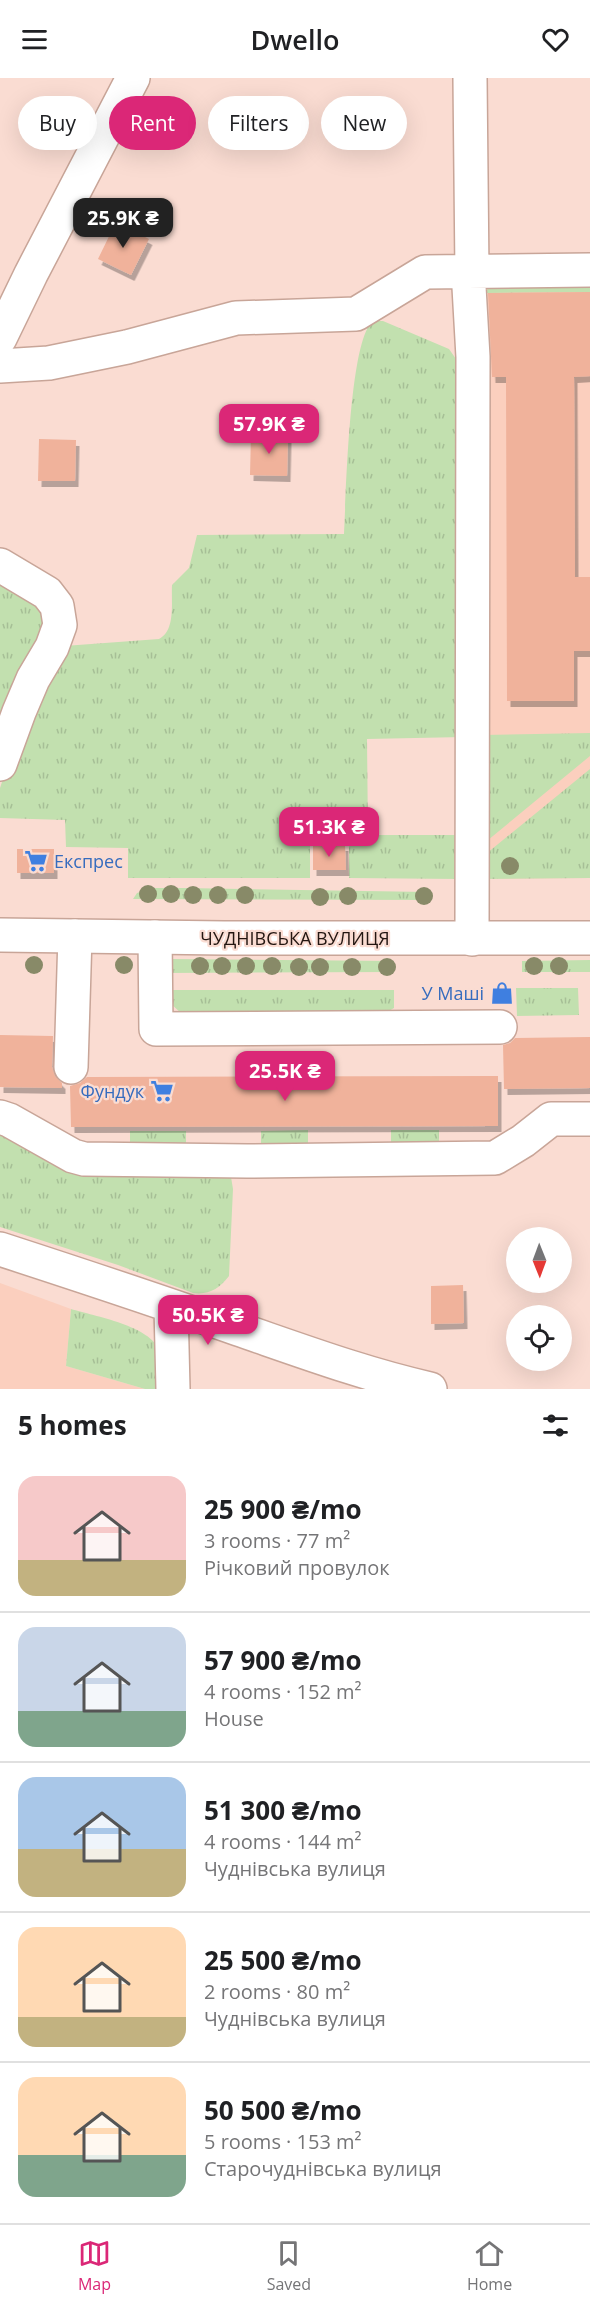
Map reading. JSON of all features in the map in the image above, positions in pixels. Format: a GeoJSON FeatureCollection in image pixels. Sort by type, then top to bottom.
{"type":"FeatureCollection","features":[{"type":"Feature","properties":{"kind":"main road"},"geometry":{"type":"LineString","coordinates":[[0,338],[133,78]]}},
{"type":"Feature","properties":{"kind":"main road"},"geometry":{"type":"LineString","coordinates":[[470,78],[472,273],[469,287],[473,357],[464,825],[472,929]]}},
{"type":"Feature","properties":{"kind":"main road"},"geometry":{"type":"LineString","coordinates":[[0,366],[60,361],[127,347],[236,318],[356,314],[425,272],[590,270]]}},
{"type":"Feature","properties":{"kind":"main road"},"geometry":{"type":"LineString","coordinates":[[0,565],[47,593],[57,606],[60,625],[52,647],[33,679],[0,764]]}},
{"type":"Feature","properties":{"kind":"main road","name":"ЧУДНІВСЬКА ВУЛИЦЯ"},"geometry":{"type":"LineString","coordinates":[[0,917],[472,929],[590,938]]}},
{"type":"Feature","properties":{"kind":"main road","name":"ЧУДНІВСЬКА ВУЛИЦЯ"},"geometry":{"type":"LineString","coordinates":[[0,935],[154,937],[472,929],[590,920]]}},
{"type":"Feature","properties":{"kind":"main road"},"geometry":{"type":"LineString","coordinates":[[71,1067],[75,936]]}},
{"type":"Feature","properties":{"kind":"main road"},"geometry":{"type":"LineString","coordinates":[[154,937],[156,1029],[500,1027]]}},
{"type":"Feature","properties":{"kind":"main road"},"geometry":{"type":"LineString","coordinates":[[0,1117],[9,1119],[66,1152],[84,1159],[247,1161],[495,1158],[551,1119],[590,1119]]}},
{"type":"Feature","properties":{"kind":"main road"},"geometry":{"type":"LineString","coordinates":[[0,1249],[316,1357],[394,1381],[430,1389]]}},
{"type":"Feature","properties":{"kind":"main road"},"geometry":{"type":"LineString","coordinates":[[171,1307],[173,1389]]}},
{"type":"Feature","properties":{"kind":"shaded area"},"geometry":{"type":"Polygon","coordinates":[[[590,277],[590,878],[481,879],[483,293],[488,288],[590,277]]]}},
{"type":"Feature","properties":{"kind":"shaded area"},"geometry":{"type":"Polygon","coordinates":[[[0,1283],[71,1309],[66,1366],[145,1389],[0,1389],[0,1283]]]}},
{"type":"Feature","properties":{"kind":"green space"},"geometry":{"type":"Polygon","coordinates":[[[590,277],[590,292],[486,293],[488,288],[497,283],[590,277]]]}},
{"type":"Feature","properties":{"kind":"green space"},"geometry":{"type":"Polygon","coordinates":[[[373,321],[383,321],[449,349],[461,366],[464,737],[367,739],[368,835],[464,835],[459,879],[349,878],[349,840],[310,839],[310,878],[128,878],[128,848],[66,847],[65,820],[0,818],[0,788],[19,730],[64,646],[159,639],[164,635],[172,615],[172,585],[189,568],[197,535],[344,534],[354,387],[365,334],[373,321]]]}},
{"type":"Feature","properties":{"kind":"green space"},"geometry":{"type":"Polygon","coordinates":[[[0,572],[51,617],[0,739],[0,572]]]}},
{"type":"Feature","properties":{"kind":"green space"},"geometry":{"type":"Polygon","coordinates":[[[590,733],[590,756],[482,845],[482,735],[590,733]]]}},
{"type":"Feature","properties":{"kind":"green space"},"geometry":{"type":"Polygon","coordinates":[[[590,769],[590,878],[481,879],[481,858],[590,769]]]}},
{"type":"Feature","properties":{"kind":"green space"},"geometry":{"type":"Polygon","coordinates":[[[151,888],[428,892],[428,900],[133,899],[137,893],[151,888]]]}},
{"type":"Feature","properties":{"kind":"green space"},"geometry":{"type":"Polygon","coordinates":[[[171,959],[394,961],[393,972],[167,973],[171,959]]]}},
{"type":"Feature","properties":{"kind":"green space"},"geometry":{"type":"Polygon","coordinates":[[[590,960],[590,972],[522,972],[522,961],[590,960]]]}},
{"type":"Feature","properties":{"kind":"green space"},"geometry":{"type":"Polygon","coordinates":[[[516,988],[578,988],[579,1015],[517,1016],[516,988]]]}},
{"type":"Feature","properties":{"kind":"green space"},"geometry":{"type":"Polygon","coordinates":[[[169,990],[394,990],[394,1008],[387,1012],[182,1014],[170,1003],[169,990]]]}},
{"type":"Feature","properties":{"kind":"green space"},"geometry":{"type":"Polygon","coordinates":[[[0,1124],[71,1163],[228,1172],[233,1189],[229,1276],[213,1290],[193,1293],[118,1265],[0,1227],[0,1124]]]}},
{"type":"Feature","properties":{"kind":"green space"},"geometry":{"type":"Polygon","coordinates":[[[308,1130],[308,1150],[261,1151],[261,1131],[308,1130]]]}},
{"type":"Feature","properties":{"kind":"green space"},"geometry":{"type":"Polygon","coordinates":[[[391,1130],[439,1130],[439,1150],[391,1150],[391,1130]]]}},
{"type":"Feature","properties":{"kind":"green space"},"geometry":{"type":"Polygon","coordinates":[[[130,1131],[186,1131],[186,1151],[130,1151],[130,1131]]]}},
{"type":"Feature","properties":{"kind":"green space"},"geometry":{"type":"Polygon","coordinates":[[[71,1309],[121,1323],[146,1335],[159,1351],[164,1389],[145,1389],[66,1366],[71,1309]]]}},
{"type":"Feature","properties":{"kind":"building"},"geometry":{"type":"Polygon","coordinates":[[[116,222],[149,239],[131,275],[98,259],[116,222]]]}},
{"type":"Feature","properties":{"kind":"building"},"geometry":{"type":"Polygon","coordinates":[[[590,292],[590,376],[574,377],[575,577],[590,577],[590,651],[574,651],[574,701],[507,701],[506,377],[492,377],[488,293],[590,292]]]}},
{"type":"Feature","properties":{"kind":"building"},"geometry":{"type":"Polygon","coordinates":[[[251,434],[288,435],[287,476],[250,475],[251,434]]]}},
{"type":"Feature","properties":{"kind":"building"},"geometry":{"type":"Polygon","coordinates":[[[39,439],[76,440],[75,481],[38,481],[39,439]]]}},
{"type":"Feature","properties":{"kind":"building"},"geometry":{"type":"Polygon","coordinates":[[[313,845],[345,845],[346,870],[313,870],[313,845]]]}},
{"type":"Feature","properties":{"kind":"building"},"geometry":{"type":"Polygon","coordinates":[[[17,849],[54,849],[54,873],[17,873],[17,849]]]}},
{"type":"Feature","properties":{"kind":"building"},"geometry":{"type":"Polygon","coordinates":[[[0,1035],[53,1036],[52,1067],[55,1076],[62,1083],[62,1088],[0,1087],[0,1035]]]}},
{"type":"Feature","properties":{"kind":"building"},"geometry":{"type":"Polygon","coordinates":[[[590,1037],[590,1088],[504,1089],[503,1045],[515,1038],[590,1037]]]}},
{"type":"Feature","properties":{"kind":"building"},"geometry":{"type":"Polygon","coordinates":[[[498,1076],[498,1126],[71,1127],[70,1086],[80,1083],[87,1077],[498,1076]]]}},
{"type":"Feature","properties":{"kind":"building"},"geometry":{"type":"Polygon","coordinates":[[[463,1285],[464,1323],[431,1324],[431,1286],[463,1285]]]}},
{"type":"Feature","properties":{"kind":"place","name":"Експрес"},"geometry":{"type":"Point","coordinates":[36,861]}},
{"type":"Feature","properties":{"kind":"place","name":"У Маші"},"geometry":{"type":"Point","coordinates":[502,993]}},
{"type":"Feature","properties":{"kind":"place","name":"Фундук"},"geometry":{"type":"Point","coordinates":[162,1091]}}]}
